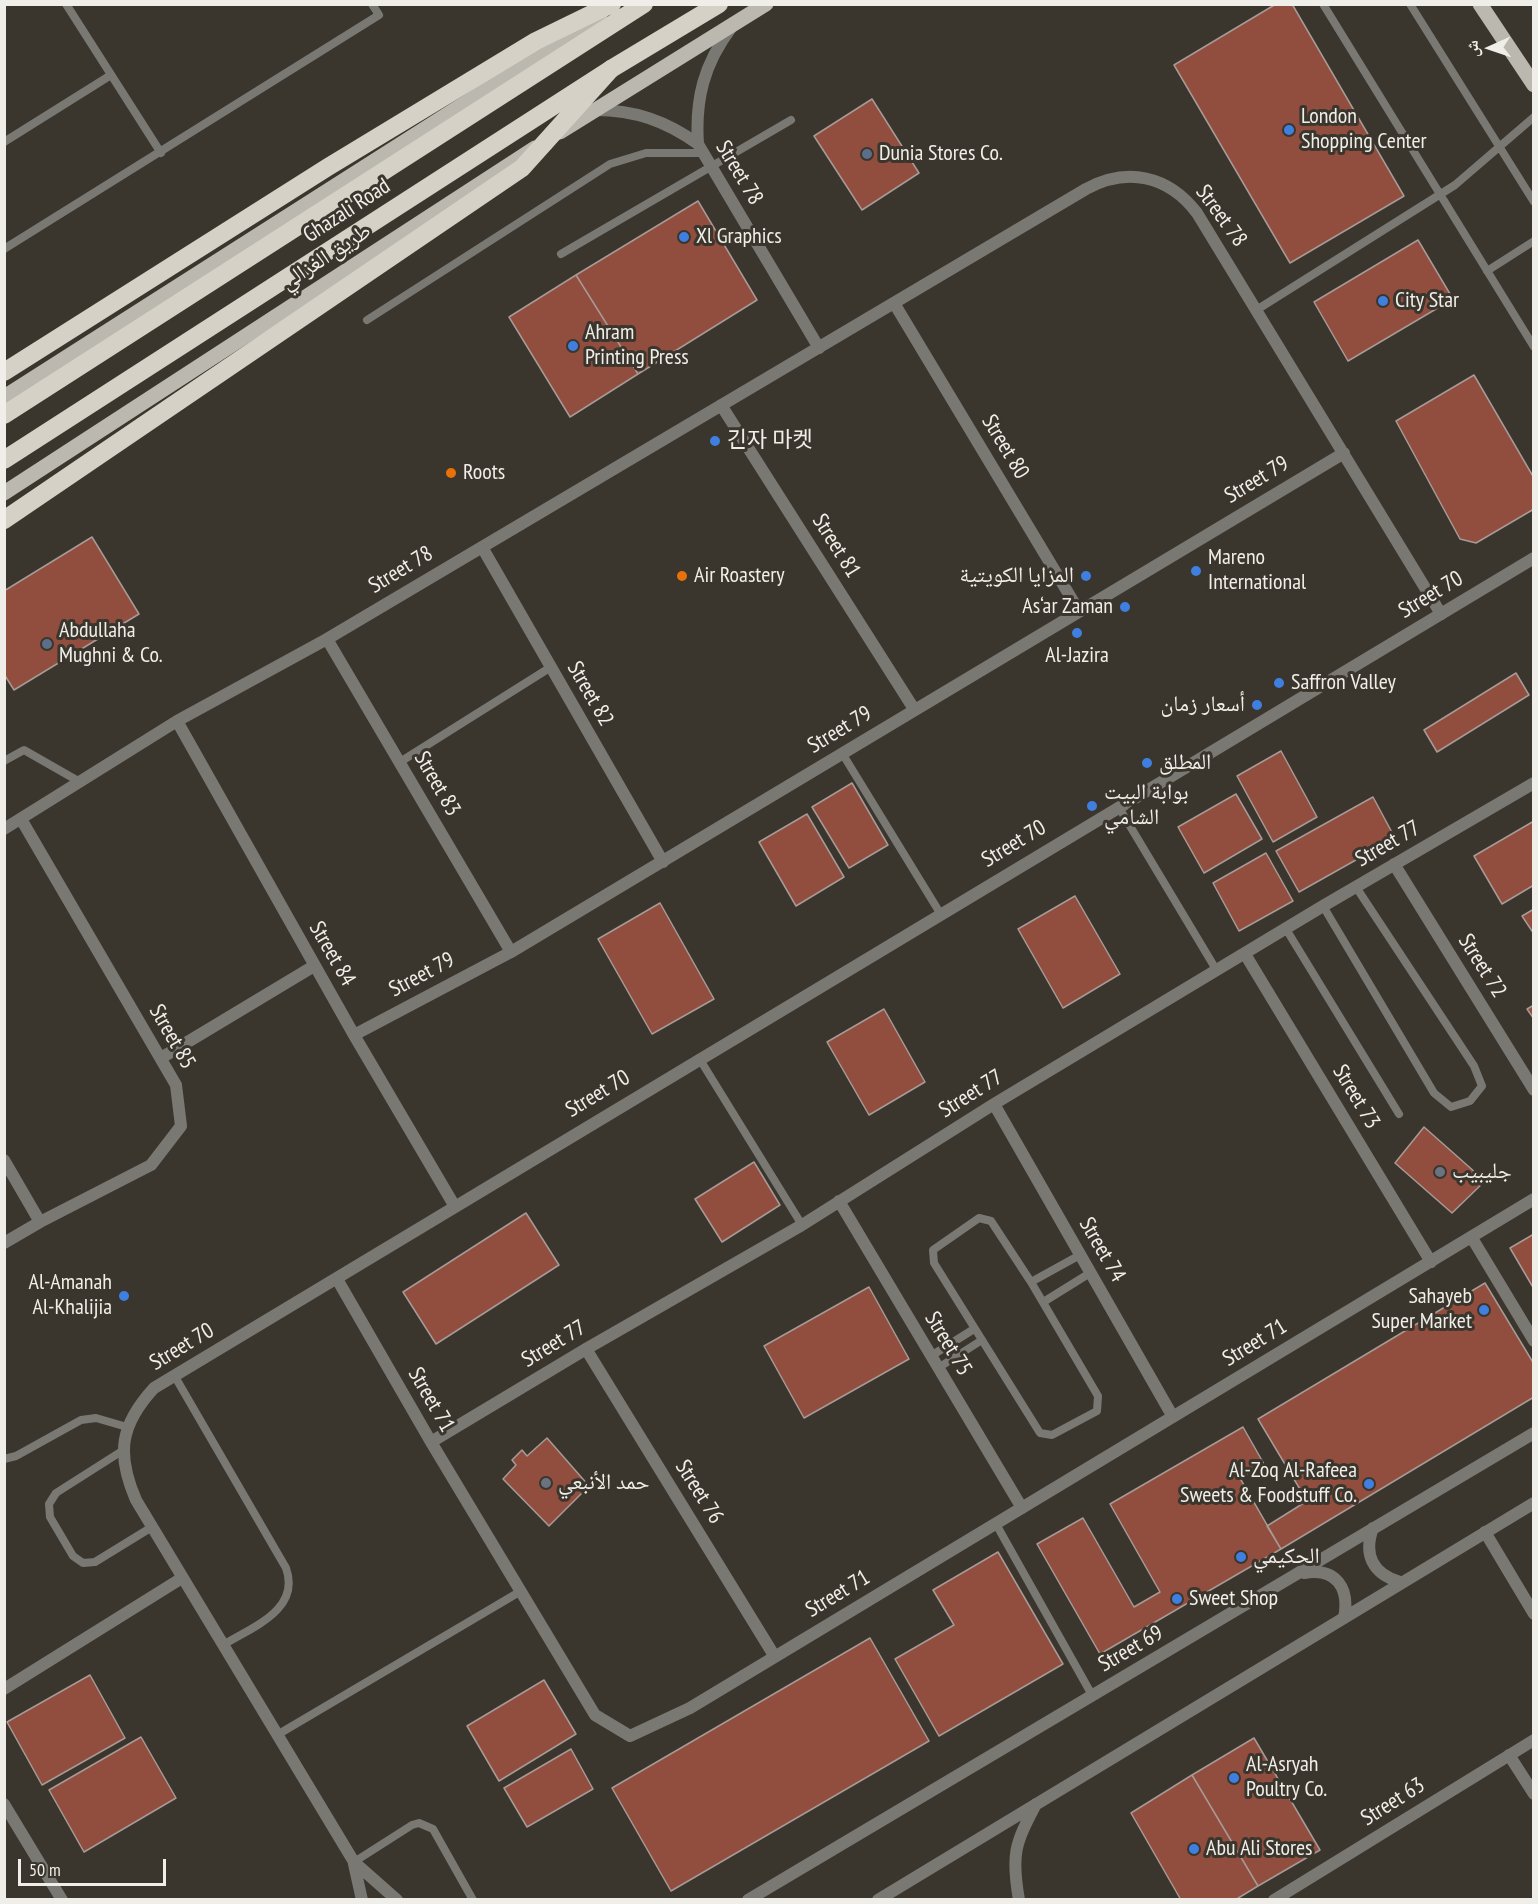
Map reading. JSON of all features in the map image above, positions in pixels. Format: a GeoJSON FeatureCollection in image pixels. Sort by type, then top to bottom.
{"type":"FeatureCollection","features":[{"type":"Feature","properties":{"kind":"highway"},"geometry":{"type":"LineString","coordinates":[[4,372],[328,167],[506,59],[536,41],[612,4]]}},
{"type":"Feature","properties":{"kind":"highway","name":"Ghazali Road"},"geometry":{"type":"LineString","coordinates":[[4,415],[644,4]]}},
{"type":"Feature","properties":{"kind":"highway","name":"Ghazali Road"},"geometry":{"type":"LineString","coordinates":[[4,460],[611,69],[719,4]]}},
{"type":"Feature","properties":{"kind":"highway"},"geometry":{"type":"LineString","coordinates":[[4,520],[522,168],[611,69]]}},
{"type":"Feature","properties":{"kind":"main road"},"geometry":{"type":"LineString","coordinates":[[4,397],[620,4]]}},
{"type":"Feature","properties":{"kind":"main road","name":"طريق الغزالي"},"geometry":{"type":"LineString","coordinates":[[4,493],[594,110],[731,28],[766,4]]}},
{"type":"Feature","properties":{"kind":"main road"},"geometry":{"type":"LineString","coordinates":[[1480,4],[1533,85]]}},
{"type":"Feature","properties":{"kind":"street","name":"Street 78"},"geometry":{"type":"LineString","coordinates":[[700,148],[698,103],[702,82],[714,54],[731,28]]}},
{"type":"Feature","properties":{"kind":"street","name":"Street 78"},"geometry":{"type":"LineString","coordinates":[[594,110],[613,110],[649,117],[683,133],[700,148],[819,348]]}},
{"type":"Feature","properties":{"kind":"street","name":"Street 78"},"geometry":{"type":"LineString","coordinates":[[4,828],[177,722],[327,639],[1093,185],[1115,177],[1130,176],[1162,182],[1188,200],[1258,309],[1441,614]]}},
{"type":"Feature","properties":{"kind":"street","name":"Street 80"},"geometry":{"type":"LineString","coordinates":[[894,303],[1079,611]]}},
{"type":"Feature","properties":{"kind":"street","name":"Street 81"},"geometry":{"type":"LineString","coordinates":[[722,405],[914,709]]}},
{"type":"Feature","properties":{"kind":"street","name":"Street 79"},"geometry":{"type":"LineString","coordinates":[[354,1035],[511,952],[1344,453]]}},
{"type":"Feature","properties":{"kind":"street","name":"Street 82"},"geometry":{"type":"LineString","coordinates":[[482,547],[663,862]]}},
{"type":"Feature","properties":{"kind":"street","name":"Street 70"},"geometry":{"type":"LineString","coordinates":[[397,1899],[354,1862],[182,1578],[125,1476],[122,1451],[127,1427],[138,1406],[154,1388],[337,1279],[454,1205],[1533,558]]}},
{"type":"Feature","properties":{"kind":"street","name":"Street 83"},"geometry":{"type":"LineString","coordinates":[[327,639],[511,952]]}},
{"type":"Feature","properties":{"kind":"street","name":"Street 84"},"geometry":{"type":"LineString","coordinates":[[177,722],[314,966],[454,1205]]}},
{"type":"Feature","properties":{"kind":"street","name":"Street 77"},"geometry":{"type":"LineString","coordinates":[[431,1442],[586,1349],[802,1226],[994,1104],[1533,783]]}},
{"type":"Feature","properties":{"kind":"street","name":"Street 85"},"geometry":{"type":"LineString","coordinates":[[4,1243],[151,1165],[181,1126],[176,1085],[21,819]]}},
{"type":"Feature","properties":{"kind":"street","name":"Street 72"},"geometry":{"type":"LineString","coordinates":[[1394,864],[1533,1090]]}},
{"type":"Feature","properties":{"kind":"street","name":"Street 73"},"geometry":{"type":"LineString","coordinates":[[1245,954],[1431,1262]]}},
{"type":"Feature","properties":{"kind":"street"},"geometry":{"type":"LineString","coordinates":[[161,1058],[314,966]]}},
{"type":"Feature","properties":{"kind":"street","name":"Street 74"},"geometry":{"type":"LineString","coordinates":[[994,1104],[1173,1417]]}},
{"type":"Feature","properties":{"kind":"street"},"geometry":{"type":"LineString","coordinates":[[4,1160],[40,1222]]}},
{"type":"Feature","properties":{"kind":"street","name":"Street 71"},"geometry":{"type":"LineString","coordinates":[[337,1279],[431,1442],[595,1714],[630,1736],[690,1708],[1472,1238],[1533,1199]]}},
{"type":"Feature","properties":{"kind":"street","name":"Street 75"},"geometry":{"type":"LineString","coordinates":[[839,1201],[1022,1508]]}},
{"type":"Feature","properties":{"kind":"street"},"geometry":{"type":"LineString","coordinates":[[1472,1238],[1533,1341]]}},
{"type":"Feature","properties":{"kind":"street","name":"Street 76"},"geometry":{"type":"LineString","coordinates":[[586,1349],[775,1657]]}},
{"type":"Feature","properties":{"kind":"street","name":"Street 69"},"geometry":{"type":"LineString","coordinates":[[748,1899],[1301,1574],[1373,1528],[1533,1433]]}},
{"type":"Feature","properties":{"kind":"street"},"geometry":{"type":"LineString","coordinates":[[878,1899],[1533,1503]]}},
{"type":"Feature","properties":{"kind":"street"},"geometry":{"type":"LineString","coordinates":[[1373,1528],[1368,1541],[1369,1556],[1376,1569],[1387,1578],[1400,1582]]}},
{"type":"Feature","properties":{"kind":"street"},"geometry":{"type":"LineString","coordinates":[[1485,1532],[1533,1614]]}},
{"type":"Feature","properties":{"kind":"street"},"geometry":{"type":"LineString","coordinates":[[1301,1574],[1316,1571],[1332,1575],[1343,1587],[1347,1602],[1344,1618]]}},
{"type":"Feature","properties":{"kind":"street"},"geometry":{"type":"LineString","coordinates":[[4,1689],[182,1578]]}},
{"type":"Feature","properties":{"kind":"street","name":"Street 63"},"geometry":{"type":"LineString","coordinates":[[1274,1899],[1533,1740]]}},
{"type":"Feature","properties":{"kind":"street"},"geometry":{"type":"LineString","coordinates":[[1509,1755],[1533,1794]]}},
{"type":"Feature","properties":{"kind":"street"},"geometry":{"type":"LineString","coordinates":[[4,1804],[62,1899]]}},
{"type":"Feature","properties":{"kind":"street"},"geometry":{"type":"LineString","coordinates":[[1019,1899],[1015,1874],[1017,1840],[1036,1804]]}},
{"type":"Feature","properties":{"kind":"street","name":"Street 70"},"geometry":{"type":"LineString","coordinates":[[354,1862],[362,1899]]}},
{"type":"Feature","properties":{"kind":"lane"},"geometry":{"type":"LineString","coordinates":[[66,4],[161,153]]}},
{"type":"Feature","properties":{"kind":"lane"},"geometry":{"type":"LineString","coordinates":[[4,249],[379,15],[372,4]]}},
{"type":"Feature","properties":{"kind":"lane"},"geometry":{"type":"LineString","coordinates":[[1323,4],[1533,347]]}},
{"type":"Feature","properties":{"kind":"lane"},"geometry":{"type":"LineString","coordinates":[[1410,4],[1533,202]]}},
{"type":"Feature","properties":{"kind":"lane"},"geometry":{"type":"LineString","coordinates":[[4,142],[111,75]]}},
{"type":"Feature","properties":{"kind":"lane"},"geometry":{"type":"LineString","coordinates":[[1258,309],[1440,195],[1469,174],[1533,117]]}},
{"type":"Feature","properties":{"kind":"lane"},"geometry":{"type":"LineString","coordinates":[[561,254],[791,120]]}},
{"type":"Feature","properties":{"kind":"lane"},"geometry":{"type":"LineString","coordinates":[[367,320],[610,164],[646,153],[700,148]]}},
{"type":"Feature","properties":{"kind":"lane"},"geometry":{"type":"LineString","coordinates":[[1487,271],[1533,241]]}},
{"type":"Feature","properties":{"kind":"lane"},"geometry":{"type":"LineString","coordinates":[[400,762],[551,667]]}},
{"type":"Feature","properties":{"kind":"lane"},"geometry":{"type":"LineString","coordinates":[[4,761],[24,750],[80,782]]}},
{"type":"Feature","properties":{"kind":"lane"},"geometry":{"type":"LineString","coordinates":[[842,753],[940,913]]}},
{"type":"Feature","properties":{"kind":"lane"},"geometry":{"type":"LineString","coordinates":[[1118,806],[1217,971]]}},
{"type":"Feature","properties":{"kind":"lane"},"geometry":{"type":"LineString","coordinates":[[1323,906],[1434,1093],[1451,1107],[1470,1101],[1482,1086],[1474,1066],[1356,887]]}},
{"type":"Feature","properties":{"kind":"lane"},"geometry":{"type":"LineString","coordinates":[[1286,929],[1399,1114]]}},
{"type":"Feature","properties":{"kind":"lane"},"geometry":{"type":"LineString","coordinates":[[699,1058],[802,1226]]}},
{"type":"Feature","properties":{"kind":"lane"},"geometry":{"type":"LineString","coordinates":[[978,1218],[991,1221],[1031,1282],[1045,1301],[1098,1396],[1097,1411],[1052,1435],[1040,1432],[934,1263],[933,1250],[978,1218]]}},
{"type":"Feature","properties":{"kind":"lane"},"geometry":{"type":"LineString","coordinates":[[1031,1282],[1080,1255]]}},
{"type":"Feature","properties":{"kind":"lane"},"geometry":{"type":"LineString","coordinates":[[1045,1301],[1090,1273]]}},
{"type":"Feature","properties":{"kind":"lane"},"geometry":{"type":"LineString","coordinates":[[931,1356],[974,1329]]}},
{"type":"Feature","properties":{"kind":"lane"},"geometry":{"type":"LineString","coordinates":[[938,1368],[982,1340]]}},
{"type":"Feature","properties":{"kind":"lane"},"geometry":{"type":"LineString","coordinates":[[174,1376],[291,1580],[290,1593],[284,1604],[223,1645]]}},
{"type":"Feature","properties":{"kind":"lane"},"geometry":{"type":"LineString","coordinates":[[4,1459],[16,1456],[81,1420],[96,1418],[127,1427]]}},
{"type":"Feature","properties":{"kind":"lane"},"geometry":{"type":"LineString","coordinates":[[122,1451],[56,1493],[49,1504],[50,1518],[73,1556],[83,1563],[95,1562],[152,1527]]}},
{"type":"Feature","properties":{"kind":"lane"},"geometry":{"type":"LineString","coordinates":[[996,1524],[1092,1695]]}},
{"type":"Feature","properties":{"kind":"lane"},"geometry":{"type":"LineString","coordinates":[[277,1735],[521,1591]]}},
{"type":"Feature","properties":{"kind":"lane"},"geometry":{"type":"LineString","coordinates":[[354,1862],[412,1826],[426,1825],[433,1829],[473,1899]]}},
{"type":"Feature","properties":{"kind":"building","name":"London Shopping Center"},"geometry":{"type":"Polygon","coordinates":[[[1276,4],[1292,4],[1404,196],[1290,263],[1174,65],[1276,4]]]}},
{"type":"Feature","properties":{"kind":"building","name":"Dunia Stores Co."},"geometry":{"type":"Polygon","coordinates":[[[872,99],[919,173],[862,210],[814,136],[872,99]]]}},
{"type":"Feature","properties":{"kind":"building"},"geometry":{"type":"Polygon","coordinates":[[[698,201],[757,300],[638,374],[576,275],[698,201]]]}},
{"type":"Feature","properties":{"kind":"building","name":"City Star"},"geometry":{"type":"Polygon","coordinates":[[[1418,240],[1453,299],[1348,361],[1314,302],[1418,240]]]}},
{"type":"Feature","properties":{"kind":"building","name":"Ahram Printing Press"},"geometry":{"type":"Polygon","coordinates":[[[576,275],[638,374],[570,417],[509,317],[576,275]]]}},
{"type":"Feature","properties":{"kind":"building"},"geometry":{"type":"Polygon","coordinates":[[[1474,375],[1534,478],[1534,509],[1476,543],[1460,539],[1396,421],[1474,375]]]}},
{"type":"Feature","properties":{"kind":"building","name":"Abdullaha Mughni & Co."},"geometry":{"type":"Polygon","coordinates":[[[92,537],[139,614],[14,690],[4,674],[4,591],[92,537]]]}},
{"type":"Feature","properties":{"kind":"building"},"geometry":{"type":"Polygon","coordinates":[[[1516,673],[1529,695],[1437,752],[1424,730],[1516,673]]]}},
{"type":"Feature","properties":{"kind":"building"},"geometry":{"type":"Polygon","coordinates":[[[1281,751],[1317,817],[1273,842],[1237,776],[1281,751]]]}},
{"type":"Feature","properties":{"kind":"building"},"geometry":{"type":"Polygon","coordinates":[[[852,783],[888,845],[849,868],[812,807],[852,783]]]}},
{"type":"Feature","properties":{"kind":"building"},"geometry":{"type":"Polygon","coordinates":[[[1236,794],[1262,839],[1204,873],[1178,827],[1236,794]]]}},
{"type":"Feature","properties":{"kind":"building"},"geometry":{"type":"Polygon","coordinates":[[[1373,797],[1395,838],[1299,892],[1276,851],[1373,797]]]}},
{"type":"Feature","properties":{"kind":"building"},"geometry":{"type":"Polygon","coordinates":[[[807,814],[844,877],[796,906],[759,842],[807,814]]]}},
{"type":"Feature","properties":{"kind":"building"},"geometry":{"type":"Polygon","coordinates":[[[1534,821],[1534,885],[1502,904],[1474,856],[1534,821]]]}},
{"type":"Feature","properties":{"kind":"building"},"geometry":{"type":"Polygon","coordinates":[[[1266,853],[1293,901],[1239,931],[1213,883],[1266,853]]]}},
{"type":"Feature","properties":{"kind":"building"},"geometry":{"type":"Polygon","coordinates":[[[1075,896],[1120,974],[1063,1008],[1018,929],[1075,896]]]}},
{"type":"Feature","properties":{"kind":"building"},"geometry":{"type":"Polygon","coordinates":[[[660,903],[714,999],[652,1034],[598,939],[660,903]]]}},
{"type":"Feature","properties":{"kind":"building"},"geometry":{"type":"Polygon","coordinates":[[[1534,909],[1534,934],[1522,916],[1534,909]]]}},
{"type":"Feature","properties":{"kind":"building"},"geometry":{"type":"Polygon","coordinates":[[[1534,1005],[1534,1019],[1527,1009],[1534,1005]]]}},
{"type":"Feature","properties":{"kind":"building"},"geometry":{"type":"Polygon","coordinates":[[[884,1009],[925,1082],[869,1115],[827,1042],[884,1009]]]}},
{"type":"Feature","properties":{"kind":"building","name":"جليبيب"},"geometry":{"type":"Polygon","coordinates":[[[1424,1127],[1485,1181],[1452,1213],[1395,1163],[1424,1127]]]}},
{"type":"Feature","properties":{"kind":"building"},"geometry":{"type":"Polygon","coordinates":[[[754,1162],[780,1205],[722,1242],[695,1199],[754,1162]]]}},
{"type":"Feature","properties":{"kind":"building"},"geometry":{"type":"Polygon","coordinates":[[[526,1213],[559,1265],[436,1344],[403,1292],[526,1213]]]}},
{"type":"Feature","properties":{"kind":"building"},"geometry":{"type":"Polygon","coordinates":[[[1534,1234],[1534,1289],[1510,1248],[1534,1234]]]}},
{"type":"Feature","properties":{"kind":"building"},"geometry":{"type":"Polygon","coordinates":[[[1485,1283],[1534,1364],[1534,1397],[1281,1549],[1267,1526],[1307,1501],[1258,1419],[1485,1283]]]}},
{"type":"Feature","properties":{"kind":"building"},"geometry":{"type":"Polygon","coordinates":[[[869,1287],[909,1359],[804,1418],[764,1346],[869,1287]]]}},
{"type":"Feature","properties":{"kind":"building"},"geometry":{"type":"Polygon","coordinates":[[[1243,1427],[1264,1464],[1240,1478],[1281,1549],[1100,1654],[1037,1544],[1083,1518],[1134,1607],[1160,1592],[1110,1504],[1243,1427]]]}},
{"type":"Feature","properties":{"kind":"building","name":"حمد الأنبعي"},"geometry":{"type":"Polygon","coordinates":[[[547,1438],[589,1486],[549,1526],[503,1479],[516,1465],[512,1460],[522,1450],[527,1456],[547,1438]]]}},
{"type":"Feature","properties":{"kind":"building"},"geometry":{"type":"Polygon","coordinates":[[[998,1552],[1063,1664],[939,1736],[895,1659],[954,1625],[933,1590],[998,1552]]]}},
{"type":"Feature","properties":{"kind":"building"},"geometry":{"type":"Polygon","coordinates":[[[870,1638],[929,1741],[671,1891],[612,1788],[870,1638]]]}},
{"type":"Feature","properties":{"kind":"building"},"geometry":{"type":"Polygon","coordinates":[[[90,1675],[125,1738],[42,1785],[7,1722],[90,1675]]]}},
{"type":"Feature","properties":{"kind":"building"},"geometry":{"type":"Polygon","coordinates":[[[544,1680],[576,1734],[499,1781],[467,1726],[544,1680]]]}},
{"type":"Feature","properties":{"kind":"building"},"geometry":{"type":"Polygon","coordinates":[[[141,1737],[176,1798],[84,1852],[49,1790],[141,1737]]]}},
{"type":"Feature","properties":{"kind":"building"},"geometry":{"type":"Polygon","coordinates":[[[1254,1738],[1320,1850],[1258,1886],[1192,1775],[1254,1738]]]}},
{"type":"Feature","properties":{"kind":"building"},"geometry":{"type":"Polygon","coordinates":[[[571,1749],[593,1789],[527,1827],[504,1788],[571,1749]]]}},
{"type":"Feature","properties":{"kind":"building","name":"Abu Ali Stores"},"geometry":{"type":"Polygon","coordinates":[[[1192,1775],[1258,1886],[1235,1900],[1181,1900],[1131,1813],[1192,1775]]]}},
{"type":"Feature","properties":{"kind":"place","name":"London Shopping Center"},"geometry":{"type":"Point","coordinates":[1289,130]}},
{"type":"Feature","properties":{"kind":"place","name":"Dunia Stores Co."},"geometry":{"type":"Point","coordinates":[867,154]}},
{"type":"Feature","properties":{"kind":"place","name":"Xl Graphics"},"geometry":{"type":"Point","coordinates":[684,237]}},
{"type":"Feature","properties":{"kind":"place","name":"City Star"},"geometry":{"type":"Point","coordinates":[1383,301]}},
{"type":"Feature","properties":{"kind":"place","name":"Ahram Printing Press"},"geometry":{"type":"Point","coordinates":[573,346]}},
{"type":"Feature","properties":{"kind":"place","name":"긴자 마켓"},"geometry":{"type":"Point","coordinates":[715,441]}},
{"type":"Feature","properties":{"kind":"place","name":"Roots"},"geometry":{"type":"Point","coordinates":[451,473]}},
{"type":"Feature","properties":{"kind":"place","name":"Mareno International"},"geometry":{"type":"Point","coordinates":[1196,571]}},
{"type":"Feature","properties":{"kind":"place","name":"Air Roastery"},"geometry":{"type":"Point","coordinates":[682,576]}},
{"type":"Feature","properties":{"kind":"place","name":"المزايا الكويتية"},"geometry":{"type":"Point","coordinates":[1086,576]}},
{"type":"Feature","properties":{"kind":"place","name":"As‘ar Zaman"},"geometry":{"type":"Point","coordinates":[1125,607]}},
{"type":"Feature","properties":{"kind":"place","name":"Al-Jazira"},"geometry":{"type":"Point","coordinates":[1077,633]}},
{"type":"Feature","properties":{"kind":"place","name":"Abdullaha Mughni & Co."},"geometry":{"type":"Point","coordinates":[47,644]}},
{"type":"Feature","properties":{"kind":"place","name":"Saffron Valley"},"geometry":{"type":"Point","coordinates":[1279,683]}},
{"type":"Feature","properties":{"kind":"place","name":"أسعار زمان"},"geometry":{"type":"Point","coordinates":[1257,705]}},
{"type":"Feature","properties":{"kind":"place","name":"المطلق"},"geometry":{"type":"Point","coordinates":[1147,763]}},
{"type":"Feature","properties":{"kind":"place","name":"بوابة البيت الشامي"},"geometry":{"type":"Point","coordinates":[1092,806]}},
{"type":"Feature","properties":{"kind":"place","name":"جليبيب"},"geometry":{"type":"Point","coordinates":[1440,1172]}},
{"type":"Feature","properties":{"kind":"place","name":"Al-Amanah Al-Khalijia"},"geometry":{"type":"Point","coordinates":[124,1296]}},
{"type":"Feature","properties":{"kind":"place","name":"Sahayeb Super Market"},"geometry":{"type":"Point","coordinates":[1484,1310]}},
{"type":"Feature","properties":{"kind":"place","name":"حمد الأنبعي"},"geometry":{"type":"Point","coordinates":[546,1483]}},
{"type":"Feature","properties":{"kind":"place","name":"Al-Zoq Al-Rafeea Sweets & Foodstuff Co."},"geometry":{"type":"Point","coordinates":[1369,1484]}},
{"type":"Feature","properties":{"kind":"place","name":"الحكيمي"},"geometry":{"type":"Point","coordinates":[1241,1557]}},
{"type":"Feature","properties":{"kind":"place","name":"Sweet Shop"},"geometry":{"type":"Point","coordinates":[1177,1599]}},
{"type":"Feature","properties":{"kind":"place","name":"Al-Asryah Poultry Co."},"geometry":{"type":"Point","coordinates":[1234,1778]}},
{"type":"Feature","properties":{"kind":"place","name":"Abu Ali Stores"},"geometry":{"type":"Point","coordinates":[1194,1849]}}]}
